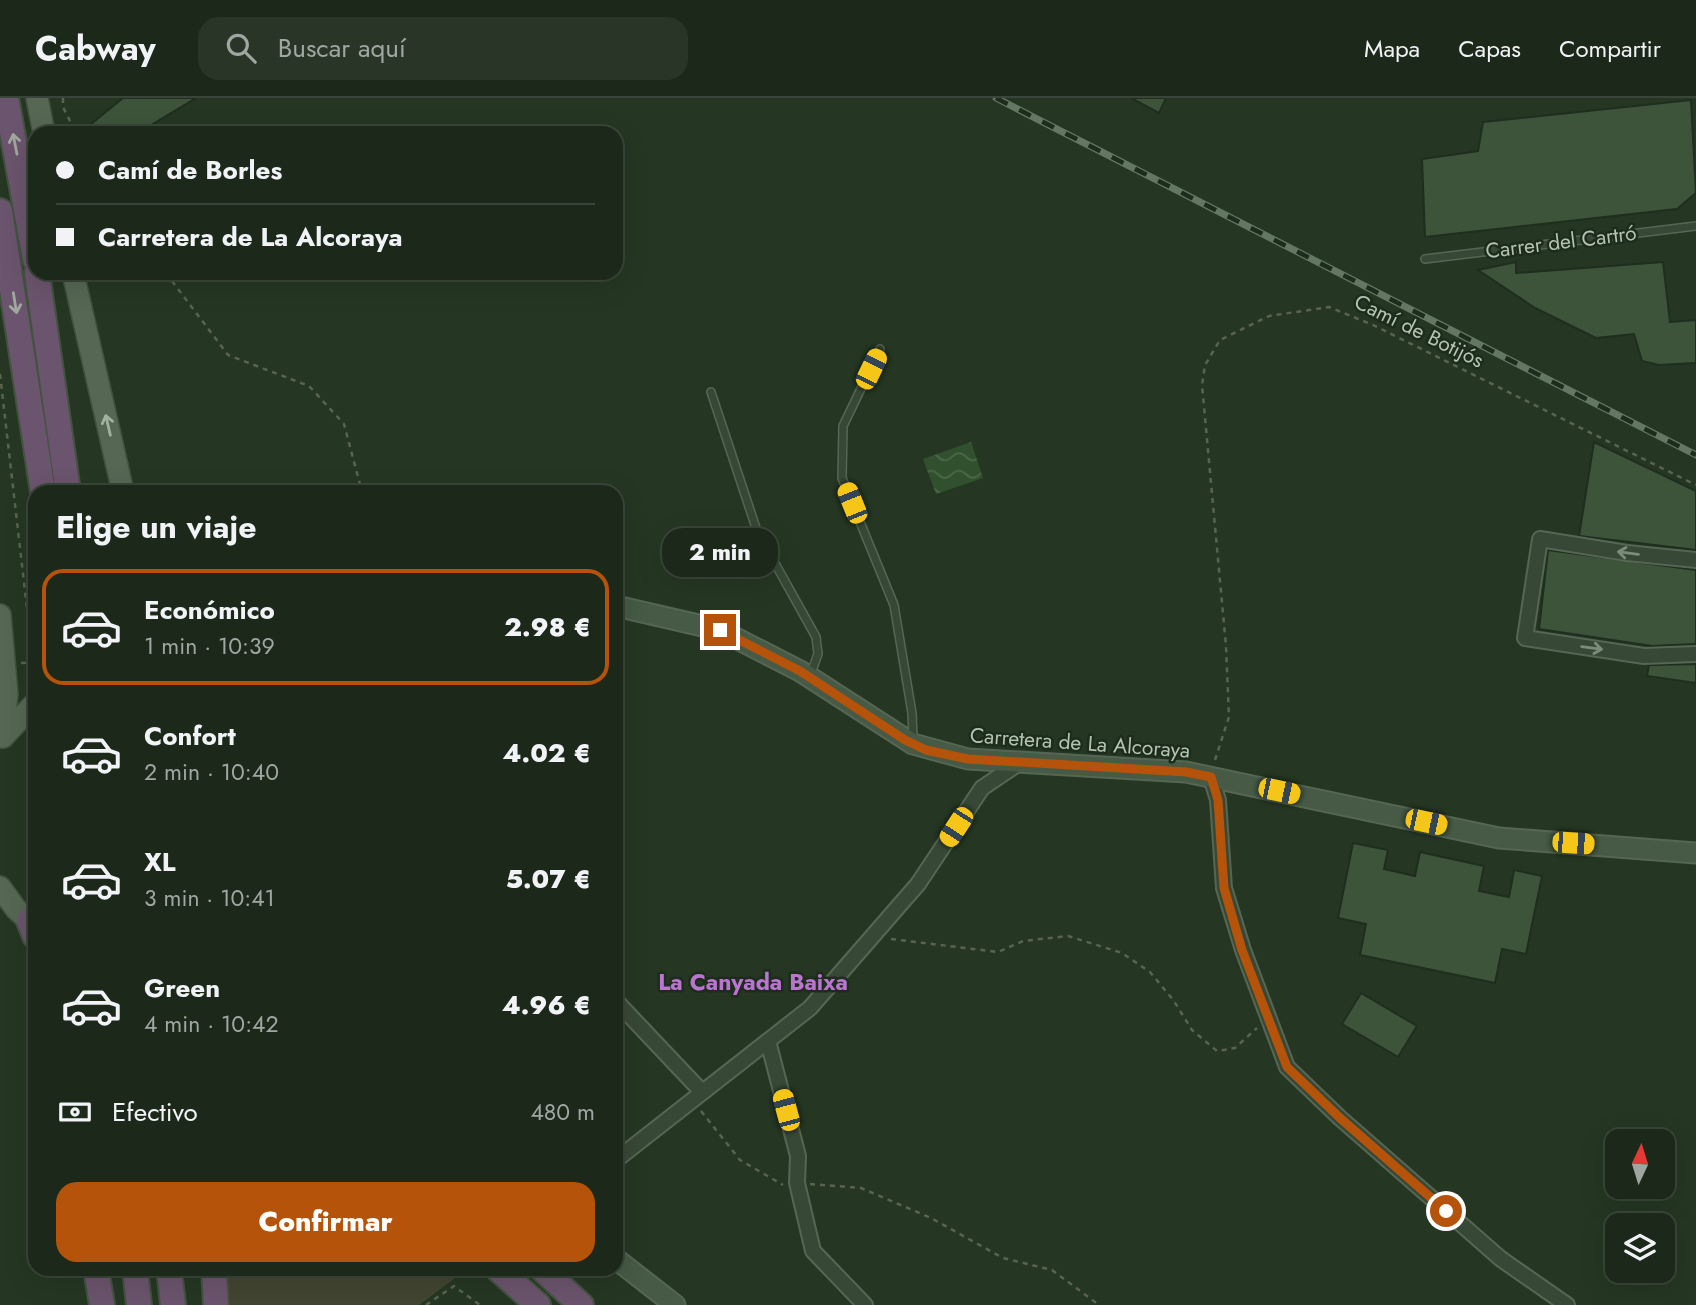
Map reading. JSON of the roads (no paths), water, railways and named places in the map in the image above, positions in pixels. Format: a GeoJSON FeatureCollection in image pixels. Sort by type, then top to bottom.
{"type":"FeatureCollection","features":[{"type":"Feature","properties":{"kind":"highway"},"geometry":{"type":"LineString","coordinates":[[6,98],[28,220]]}},
{"type":"Feature","properties":{"kind":"highway"},"geometry":{"type":"LineString","coordinates":[[0,211],[42,485]]}},
{"type":"Feature","properties":{"kind":"highway"},"geometry":{"type":"LineString","coordinates":[[38,280],[67,485]]}},
{"type":"Feature","properties":{"kind":"highway"},"geometry":{"type":"LineString","coordinates":[[97,1276],[102,1305]]}},
{"type":"Feature","properties":{"kind":"highway"},"geometry":{"type":"LineString","coordinates":[[136,1276],[139,1305]]}},
{"type":"Feature","properties":{"kind":"highway"},"geometry":{"type":"LineString","coordinates":[[170,1276],[173,1305]]}},
{"type":"Feature","properties":{"kind":"highway"},"geometry":{"type":"LineString","coordinates":[[214,1276],[216,1305]]}},
{"type":"Feature","properties":{"kind":"highway"},"geometry":{"type":"LineString","coordinates":[[506,1276],[538,1305]]}},
{"type":"Feature","properties":{"kind":"highway"},"geometry":{"type":"LineString","coordinates":[[550,1276],[581,1305]]}},
{"type":"Feature","properties":{"kind":"main road"},"geometry":{"type":"LineString","coordinates":[[37,98],[43,126]]}},
{"type":"Feature","properties":{"kind":"main road"},"geometry":{"type":"LineString","coordinates":[[75,280],[121,485]]}},
{"type":"Feature","properties":{"kind":"main road"},"geometry":{"type":"LineString","coordinates":[[0,615],[7,694],[1,739]]}},
{"type":"Feature","properties":{"kind":"main road"},"geometry":{"type":"LineString","coordinates":[[1,739],[28,710]]}},
{"type":"Feature","properties":{"kind":"main road"},"geometry":{"type":"LineString","coordinates":[[0,887],[28,922]]}},
{"type":"Feature","properties":{"kind":"street"},"geometry":{"type":"LineString","coordinates":[[1696,559],[1627,553],[1540,539],[1525,638],[1644,656],[1696,654]]}},
{"type":"Feature","properties":{"kind":"street","name":"Carretera de La Alcoraya"},"geometry":{"type":"LineString","coordinates":[[623,608],[720,630],[810,677],[913,744],[968,759],[1186,772],[1499,838],[1696,853]]}},
{"type":"Feature","properties":{"kind":"street"},"geometry":{"type":"LineString","coordinates":[[623,1154],[810,1008],[876,936],[918,884],[982,788],[1022,761]]}},
{"type":"Feature","properties":{"kind":"street"},"geometry":{"type":"LineString","coordinates":[[1211,777],[1218,800],[1224,888],[1287,1067],[1340,1118],[1501,1259],[1567,1305]]}},
{"type":"Feature","properties":{"kind":"street"},"geometry":{"type":"LineString","coordinates":[[623,1009],[697,1096]]}},
{"type":"Feature","properties":{"kind":"street"},"geometry":{"type":"LineString","coordinates":[[768,1041],[798,1156],[797,1183],[813,1251],[865,1305]]}},
{"type":"Feature","properties":{"kind":"street"},"geometry":{"type":"LineString","coordinates":[[623,1264],[675,1305]]}},
{"type":"Feature","properties":{"kind":"lane","name":"Carrer del Cartró"},"geometry":{"type":"LineString","coordinates":[[1425,259],[1696,226]]}},
{"type":"Feature","properties":{"kind":"lane"},"geometry":{"type":"LineString","coordinates":[[880,349],[843,426],[842,478],[894,605],[912,713],[913,744]]}},
{"type":"Feature","properties":{"kind":"lane"},"geometry":{"type":"LineString","coordinates":[[711,392],[757,531],[816,638],[818,654],[810,677]]}},
{"type":"Feature","properties":{"kind":"water"},"geometry":{"type":"Polygon","coordinates":[[[971,442],[983,478],[936,494],[923,459],[971,442]]]}},
{"type":"Feature","properties":{"kind":"railway"},"geometry":{"type":"LineString","coordinates":[[996,98],[1696,455]]}},
{"type":"Feature","properties":{"kind":"district","name":"La Canyada Baixa"},"geometry":{"type":"Point","coordinates":[753,982]}}]}
